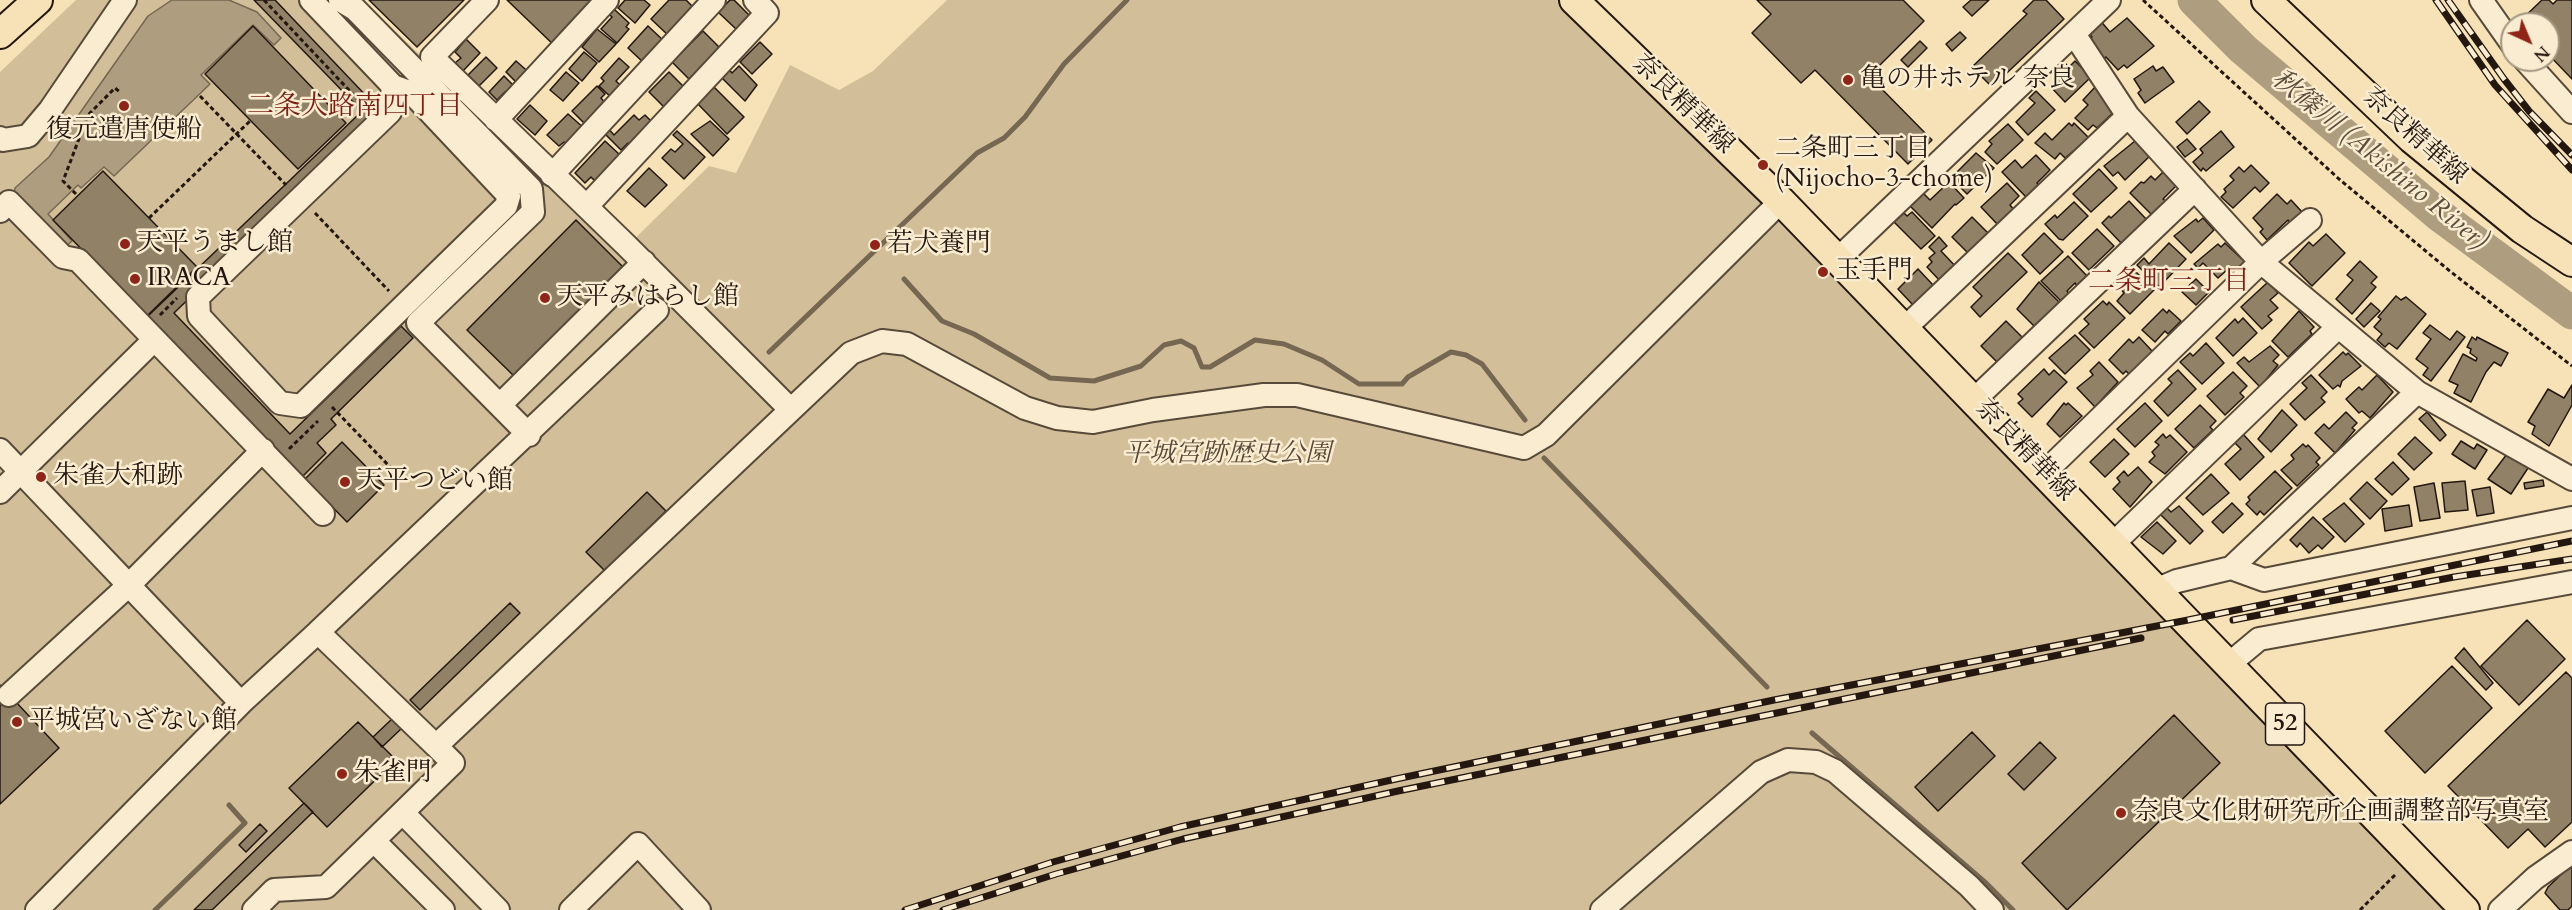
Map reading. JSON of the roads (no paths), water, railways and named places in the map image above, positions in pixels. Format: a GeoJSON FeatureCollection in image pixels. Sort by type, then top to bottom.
{"type":"FeatureCollection","features":[{"type":"Feature","properties":{"kind":"main road"},"geometry":{"type":"LineString","coordinates":[[0,7],[8,0]]}},
{"type":"Feature","properties":{"kind":"main road"},"geometry":{"type":"LineString","coordinates":[[0,34],[38,0]]}},
{"type":"Feature","properties":{"kind":"main road","name":"奈良精華線"},"geometry":{"type":"LineString","coordinates":[[1574,0],[1838,259],[2465,910]]}},
{"type":"Feature","properties":{"kind":"main road","name":"奈良精華線"},"geometry":{"type":"LineString","coordinates":[[2266,0],[2412,139],[2522,229],[2572,262]]}},
{"type":"Feature","properties":{"kind":"street"},"geometry":{"type":"LineString","coordinates":[[0,138],[3,140],[28,136],[50,110],[125,0]]}},
{"type":"Feature","properties":{"kind":"street"},"geometry":{"type":"LineString","coordinates":[[310,0],[393,86],[412,93],[509,196],[506,206],[302,406],[280,403],[199,316],[198,297],[390,112],[393,86]]}},
{"type":"Feature","properties":{"kind":"street"},"geometry":{"type":"LineString","coordinates":[[340,0],[355,9],[531,189],[533,212],[418,323],[529,435]]}},
{"type":"Feature","properties":{"kind":"street"},"geometry":{"type":"LineString","coordinates":[[487,0],[432,57],[626,244],[790,409]]}},
{"type":"Feature","properties":{"kind":"street"},"geometry":{"type":"LineString","coordinates":[[496,120],[607,0]]}},
{"type":"Feature","properties":{"kind":"street"},"geometry":{"type":"LineString","coordinates":[[552,175],[714,0]]}},
{"type":"Feature","properties":{"kind":"street"},"geometry":{"type":"LineString","coordinates":[[587,206],[767,13],[755,0]]}},
{"type":"Feature","properties":{"kind":"street"},"geometry":{"type":"LineString","coordinates":[[1838,259],[2109,0]]}},
{"type":"Feature","properties":{"kind":"street"},"geometry":{"type":"LineString","coordinates":[[2481,0],[2500,27]]}},
{"type":"Feature","properties":{"kind":"street"},"geometry":{"type":"LineString","coordinates":[[2074,33],[2128,116],[2261,262],[2417,392],[2572,478]]}},
{"type":"Feature","properties":{"kind":"street"},"geometry":{"type":"LineString","coordinates":[[2536,72],[2572,112]]}},
{"type":"Feature","properties":{"kind":"street"},"geometry":{"type":"LineString","coordinates":[[1905,328],[2128,116]]}},
{"type":"Feature","properties":{"kind":"street"},"geometry":{"type":"LineString","coordinates":[[1975,399],[2195,189]]}},
{"type":"Feature","properties":{"kind":"street"},"geometry":{"type":"LineString","coordinates":[[436,746],[851,353],[882,341],[907,345],[1025,408],[1057,418],[1093,422],[1153,410],[1264,395],[1298,395],[1524,448],[1546,435],[1781,201]]}},
{"type":"Feature","properties":{"kind":"street"},"geometry":{"type":"LineString","coordinates":[[0,211],[9,202],[63,257],[78,260],[323,514]]}},
{"type":"Feature","properties":{"kind":"street"},"geometry":{"type":"LineString","coordinates":[[2045,472],[2261,262],[2310,220]]}},
{"type":"Feature","properties":{"kind":"street"},"geometry":{"type":"LineString","coordinates":[[500,405],[644,262]]}},
{"type":"Feature","properties":{"kind":"street"},"geometry":{"type":"LineString","coordinates":[[37,910],[241,703],[529,435],[657,310]]}},
{"type":"Feature","properties":{"kind":"street"},"geometry":{"type":"LineString","coordinates":[[2114,543],[2338,327]]}},
{"type":"Feature","properties":{"kind":"street"},"geometry":{"type":"LineString","coordinates":[[0,492],[154,340]]}},
{"type":"Feature","properties":{"kind":"street"},"geometry":{"type":"LineString","coordinates":[[2158,589],[2177,581],[2231,568],[2417,392]]}},
{"type":"Feature","properties":{"kind":"street"},"geometry":{"type":"LineString","coordinates":[[0,450],[241,703]]}},
{"type":"Feature","properties":{"kind":"street"},"geometry":{"type":"LineString","coordinates":[[9,695],[129,585],[263,450]]}},
{"type":"Feature","properties":{"kind":"street"},"geometry":{"type":"LineString","coordinates":[[2231,568],[2264,580],[2572,518]]}},
{"type":"Feature","properties":{"kind":"street"},"geometry":{"type":"LineString","coordinates":[[2229,664],[2259,639],[2572,582]]}},
{"type":"Feature","properties":{"kind":"street"},"geometry":{"type":"LineString","coordinates":[[254,910],[274,890],[326,887],[453,763],[318,632]]}},
{"type":"Feature","properties":{"kind":"street"},"geometry":{"type":"LineString","coordinates":[[1602,910],[1761,772],[1788,760],[1816,762],[1835,771],[1969,886],[1992,910]]}},
{"type":"Feature","properties":{"kind":"street"},"geometry":{"type":"LineString","coordinates":[[403,813],[498,910]]}},
{"type":"Feature","properties":{"kind":"street"},"geometry":{"type":"LineString","coordinates":[[374,841],[443,910]]}},
{"type":"Feature","properties":{"kind":"street"},"geometry":{"type":"LineString","coordinates":[[571,910],[638,844],[699,910]]}},
{"type":"Feature","properties":{"kind":"street"},"geometry":{"type":"LineString","coordinates":[[2500,910],[2535,878],[2572,852]]}},
{"type":"Feature","properties":{"kind":"waterway"},"geometry":{"type":"LineString","coordinates":[[769,352],[977,153],[1004,138],[1025,117],[1064,64],[1127,0]]}},
{"type":"Feature","properties":{"kind":"waterway","name":"秋篠川 (Akishino River)"},"geometry":{"type":"LineString","coordinates":[[2194,0],[2243,49],[2439,215],[2572,313]]}},
{"type":"Feature","properties":{"kind":"waterway"},"geometry":{"type":"LineString","coordinates":[[904,279],[942,321],[974,334],[1050,378],[1094,381],[1141,366],[1164,345],[1181,341],[1194,348],[1202,367],[1210,367],[1255,340],[1284,344],[1322,360],[1359,384],[1402,384],[1408,377],[1451,352],[1466,355],[1482,364],[1525,420]]}},
{"type":"Feature","properties":{"kind":"waterway"},"geometry":{"type":"LineString","coordinates":[[1544,458],[1767,687]]}},
{"type":"Feature","properties":{"kind":"waterway"},"geometry":{"type":"LineString","coordinates":[[1812,733],[1986,883],[2013,910]]}},
{"type":"Feature","properties":{"kind":"waterway"},"geometry":{"type":"LineString","coordinates":[[155,910],[245,823],[229,805]]}},
{"type":"Feature","properties":{"kind":"railway"},"geometry":{"type":"LineString","coordinates":[[2436,0],[2495,85],[2572,170]]}},
{"type":"Feature","properties":{"kind":"railway"},"geometry":{"type":"LineString","coordinates":[[2448,0],[2529,111],[2572,155]]}},
{"type":"Feature","properties":{"kind":"railway"},"geometry":{"type":"LineString","coordinates":[[905,910],[1053,862],[1180,827],[1396,779],[1774,700],[2188,620],[2572,541]]}},
{"type":"Feature","properties":{"kind":"railway"},"geometry":{"type":"LineString","coordinates":[[2233,620],[2454,577],[2572,559]]}},
{"type":"Feature","properties":{"kind":"railway"},"geometry":{"type":"LineString","coordinates":[[943,910],[1056,874],[1183,839],[1398,791],[2141,638]]}},
{"type":"Feature","properties":{"kind":"place","name":"亀の井ホテル 奈良"},"geometry":{"type":"Point","coordinates":[1848,80]}},
{"type":"Feature","properties":{"kind":"place","name":"復元遣唐使船"},"geometry":{"type":"Point","coordinates":[124,106]}},
{"type":"Feature","properties":{"kind":"place","name":"二条町三丁目 (Nijocho-3-chome)"},"geometry":{"type":"Point","coordinates":[1763,165]}},
{"type":"Feature","properties":{"kind":"place","name":"天平うまし館"},"geometry":{"type":"Point","coordinates":[125,244]}},
{"type":"Feature","properties":{"kind":"place","name":"若犬養門"},"geometry":{"type":"Point","coordinates":[875,245]}},
{"type":"Feature","properties":{"kind":"place","name":"玉手門"},"geometry":{"type":"Point","coordinates":[1823,272]}},
{"type":"Feature","properties":{"kind":"place","name":"IRACA"},"geometry":{"type":"Point","coordinates":[135,279]}},
{"type":"Feature","properties":{"kind":"place","name":"天平みはらし館"},"geometry":{"type":"Point","coordinates":[545,298]}},
{"type":"Feature","properties":{"kind":"place","name":"朱雀大和跡"},"geometry":{"type":"Point","coordinates":[41,477]}},
{"type":"Feature","properties":{"kind":"place","name":"天平つどい館"},"geometry":{"type":"Point","coordinates":[345,482]}},
{"type":"Feature","properties":{"kind":"place","name":"平城宮いざない館"},"geometry":{"type":"Point","coordinates":[17,722]}},
{"type":"Feature","properties":{"kind":"place","name":"朱雀門"},"geometry":{"type":"Point","coordinates":[342,774]}},
{"type":"Feature","properties":{"kind":"place","name":"奈良文化財研究所企画調整部写真室"},"geometry":{"type":"Point","coordinates":[2121,813]}},
{"type":"Feature","properties":{"kind":"district","name":"二条大路南四丁目"},"geometry":{"type":"Point","coordinates":[355,108]}},
{"type":"Feature","properties":{"kind":"district","name":"二条町三丁目"},"geometry":{"type":"Point","coordinates":[2169,283]}},
{"type":"Feature","properties":{"kind":"park label","name":"平城宮跡歴史公園"},"geometry":{"type":"Point","coordinates":[1227,455]}}]}
